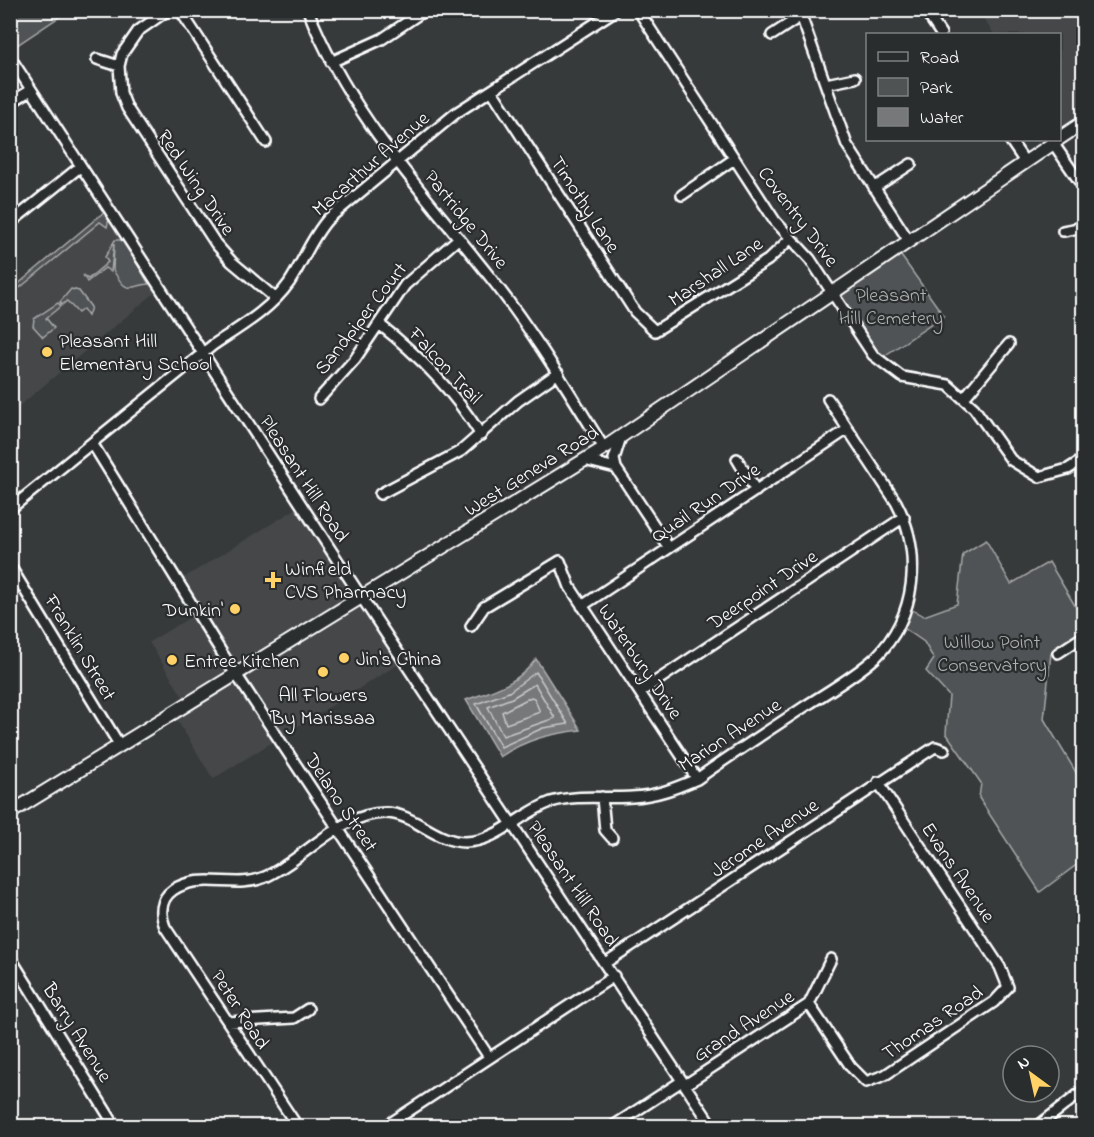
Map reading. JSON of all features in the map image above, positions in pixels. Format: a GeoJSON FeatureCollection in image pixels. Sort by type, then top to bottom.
{"type":"FeatureCollection","features":[{"type":"Feature","properties":{"kind":"main road","name":"West Geneva Road"},"geometry":{"type":"LineString","coordinates":[[1061,137],[1083,122]]}},
{"type":"Feature","properties":{"kind":"main road","name":"West Geneva Road"},"geometry":{"type":"LineString","coordinates":[[10,813],[604,448],[1056,141]]}},
{"type":"Feature","properties":{"kind":"street"},"geometry":{"type":"LineString","coordinates":[[97,59],[119,66],[122,54],[134,35],[168,10]]}},
{"type":"Feature","properties":{"kind":"street"},"geometry":{"type":"LineString","coordinates":[[180,10],[266,142]]}},
{"type":"Feature","properties":{"kind":"street","name":"Partridge Drive"},"geometry":{"type":"LineString","coordinates":[[308,10],[331,62],[396,163],[512,304],[604,448]]}},
{"type":"Feature","properties":{"kind":"street","name":"Macarthur Avenue"},"geometry":{"type":"LineString","coordinates":[[10,509],[203,354],[255,317],[287,286],[316,234],[328,219],[456,113],[616,10]]}},
{"type":"Feature","properties":{"kind":"street","name":"Coventry Drive"},"geometry":{"type":"LineString","coordinates":[[638,10],[775,221],[810,259],[873,354],[885,366],[902,377],[948,385],[974,408],[1011,460],[1039,477],[1068,469],[1083,459]]}},
{"type":"Feature","properties":{"kind":"street"},"geometry":{"type":"LineString","coordinates":[[925,10],[940,33]]}},
{"type":"Feature","properties":{"kind":"street"},"geometry":{"type":"LineString","coordinates":[[331,62],[382,39],[423,12]]}},
{"type":"Feature","properties":{"kind":"street"},"geometry":{"type":"LineString","coordinates":[[772,35],[800,13],[847,145],[909,241]]}},
{"type":"Feature","properties":{"kind":"street","name":"Pleasant Hill Road"},"geometry":{"type":"LineString","coordinates":[[10,57],[362,598],[712,1126]]}},
{"type":"Feature","properties":{"kind":"street","name":"Red Wing Drive"},"geometry":{"type":"LineString","coordinates":[[119,66],[120,87],[127,108],[207,232],[232,262],[275,298]]}},
{"type":"Feature","properties":{"kind":"street"},"geometry":{"type":"LineString","coordinates":[[826,84],[855,78]]}},
{"type":"Feature","properties":{"kind":"street"},"geometry":{"type":"LineString","coordinates":[[10,103],[32,90]]}},
{"type":"Feature","properties":{"kind":"street","name":"Timothy Lane"},"geometry":{"type":"LineString","coordinates":[[492,91],[635,312],[655,331]]}},
{"type":"Feature","properties":{"kind":"street"},"geometry":{"type":"LineString","coordinates":[[1011,141],[1025,162]]}},
{"type":"Feature","properties":{"kind":"street"},"geometry":{"type":"LineString","coordinates":[[1058,141],[1083,189]]}},
{"type":"Feature","properties":{"kind":"street"},"geometry":{"type":"LineString","coordinates":[[682,195],[734,159]]}},
{"type":"Feature","properties":{"kind":"street"},"geometry":{"type":"LineString","coordinates":[[874,188],[911,164]]}},
{"type":"Feature","properties":{"kind":"street"},"geometry":{"type":"LineString","coordinates":[[10,223],[81,166]]}},
{"type":"Feature","properties":{"kind":"street"},"geometry":{"type":"LineString","coordinates":[[1063,231],[1083,227]]}},
{"type":"Feature","properties":{"kind":"street","name":"Sandpiper Court"},"geometry":{"type":"LineString","coordinates":[[319,399],[355,359],[405,285],[459,238]]}},
{"type":"Feature","properties":{"kind":"street","name":"Marshall Lane"},"geometry":{"type":"LineString","coordinates":[[655,331],[768,260],[791,238]]}},
{"type":"Feature","properties":{"kind":"street","name":"Falcon Trail"},"geometry":{"type":"LineString","coordinates":[[379,324],[412,351],[453,394],[481,435]]}},
{"type":"Feature","properties":{"kind":"street"},"geometry":{"type":"LineString","coordinates":[[964,398],[1009,344]]}},
{"type":"Feature","properties":{"kind":"street"},"geometry":{"type":"LineString","coordinates":[[380,494],[444,462],[481,435],[518,401],[558,373]]}},
{"type":"Feature","properties":{"kind":"street","name":"Marion Avenue"},"geometry":{"type":"LineString","coordinates":[[161,908],[172,891],[191,882],[243,882],[265,877],[350,823],[385,813],[405,819],[437,836],[453,841],[469,842],[554,801],[582,797],[649,796],[697,779],[858,672],[883,649],[898,627],[911,593],[913,553],[904,517],[828,399]]}},
{"type":"Feature","properties":{"kind":"street","name":"Quail Run Drive"},"geometry":{"type":"LineString","coordinates":[[582,606],[848,429]]}},
{"type":"Feature","properties":{"kind":"street"},"geometry":{"type":"LineString","coordinates":[[621,437],[614,459],[616,468],[669,548]]}},
{"type":"Feature","properties":{"kind":"street","name":"Delano Street"},"geometry":{"type":"LineString","coordinates":[[92,442],[236,674],[489,1057]]}},
{"type":"Feature","properties":{"kind":"street"},"geometry":{"type":"LineString","coordinates":[[736,459],[756,491]]}},
{"type":"Feature","properties":{"kind":"street"},"geometry":{"type":"LineString","coordinates":[[584,460],[616,468]]}},
{"type":"Feature","properties":{"kind":"street","name":"Deerpoint Drive"},"geometry":{"type":"LineString","coordinates":[[640,692],[904,517]]}},
{"type":"Feature","properties":{"kind":"street","name":"Waterbury Drive"},"geometry":{"type":"LineString","coordinates":[[471,626],[484,608],[560,561],[570,587],[697,779]]}},
{"type":"Feature","properties":{"kind":"street","name":"Franklin Street"},"geometry":{"type":"LineString","coordinates":[[10,566],[120,746]]}},
{"type":"Feature","properties":{"kind":"street"},"geometry":{"type":"LineString","coordinates":[[1058,653],[1083,636]]}},
{"type":"Feature","properties":{"kind":"street","name":"Jerome Avenue"},"geometry":{"type":"LineString","coordinates":[[605,963],[878,782],[934,747],[944,750]]}},
{"type":"Feature","properties":{"kind":"street","name":"Evans Avenue"},"geometry":{"type":"LineString","coordinates":[[878,782],[1000,967],[1007,983]]}},
{"type":"Feature","properties":{"kind":"street"},"geometry":{"type":"LineString","coordinates":[[602,797],[605,830],[612,838]]}},
{"type":"Feature","properties":{"kind":"street","name":"Peter Road"},"geometry":{"type":"LineString","coordinates":[[161,908],[165,927],[297,1126]]}},
{"type":"Feature","properties":{"kind":"street","name":"Barry Avenue"},"geometry":{"type":"LineString","coordinates":[[10,957],[115,1126]]}},
{"type":"Feature","properties":{"kind":"street","name":"Grand Avenue"},"geometry":{"type":"LineString","coordinates":[[613,1126],[809,1004],[831,959]]}},
{"type":"Feature","properties":{"kind":"street"},"geometry":{"type":"LineString","coordinates":[[386,1126],[614,976]]}},
{"type":"Feature","properties":{"kind":"street","name":"Thomas Road"},"geometry":{"type":"LineString","coordinates":[[809,1004],[851,1068],[866,1082],[885,1074],[994,1002],[1008,987],[1007,983]]}},
{"type":"Feature","properties":{"kind":"street"},"geometry":{"type":"LineString","coordinates":[[228,1022],[294,1018],[308,1009]]}},
{"type":"Feature","properties":{"kind":"street"},"geometry":{"type":"LineString","coordinates":[[1038,1126],[1083,1090]]}},
{"type":"Feature","properties":{"kind":"shaded area"},"geometry":{"type":"Polygon","coordinates":[[[978,11],[1083,11],[1083,120],[1061,132],[1061,33],[993,33],[978,11]]]}},
{"type":"Feature","properties":{"kind":"shaded area","name":"Pleasant Hill Elementary School"},"geometry":{"type":"Polygon","coordinates":[[[105,210],[157,291],[11,413],[11,289],[105,210]]]}},
{"type":"Feature","properties":{"kind":"shaded area"},"geometry":{"type":"Polygon","coordinates":[[[302,505],[358,597],[186,702],[149,642],[199,612],[180,580],[302,505]]]}},
{"type":"Feature","properties":{"kind":"shaded area"},"geometry":{"type":"Polygon","coordinates":[[[363,599],[402,662],[213,779],[174,715],[363,599]]]}},
{"type":"Feature","properties":{"kind":"green space"},"geometry":{"type":"Polygon","coordinates":[[[11,10],[68,10],[68,11],[11,49],[11,10]]]}},
{"type":"Feature","properties":{"kind":"green space"},"geometry":{"type":"Polygon","coordinates":[[[104,212],[109,219],[107,227],[100,222],[11,295],[11,290],[104,212]]]}},
{"type":"Feature","properties":{"kind":"green space"},"geometry":{"type":"Polygon","coordinates":[[[115,240],[122,240],[125,243],[149,284],[129,288],[122,283],[113,270],[114,244],[111,272],[105,268],[87,282],[83,275],[88,279],[108,262],[105,257],[115,240]]]}},
{"type":"Feature","properties":{"kind":"green space","name":"Pleasant Hill Cemetery"},"geometry":{"type":"Polygon","coordinates":[[[899,253],[944,316],[881,358],[837,295],[899,253]]]}},
{"type":"Feature","properties":{"kind":"green space"},"geometry":{"type":"Polygon","coordinates":[[[71,289],[79,291],[91,307],[88,316],[83,309],[78,313],[67,301],[62,305],[60,302],[71,289]]]}},
{"type":"Feature","properties":{"kind":"green space"},"geometry":{"type":"Polygon","coordinates":[[[58,303],[61,306],[46,318],[54,328],[43,337],[33,326],[34,319],[58,303]]]}},
{"type":"Feature","properties":{"kind":"green space","name":"Willow Point Conservatory"},"geometry":{"type":"Polygon","coordinates":[[[986,540],[1011,584],[1049,562],[1083,619],[1083,630],[1051,653],[1044,719],[1083,784],[1083,860],[1040,892],[979,798],[981,783],[946,733],[949,696],[926,671],[934,659],[924,642],[901,626],[910,609],[924,616],[957,604],[963,554],[986,540]]]}},
{"type":"Feature","properties":{"kind":"water"},"geometry":{"type":"Polygon","coordinates":[[[536,659],[581,730],[539,738],[500,757],[466,700],[513,680],[529,668],[536,659]]]}},
{"type":"Feature","properties":{"kind":"place","name":"Pleasant Hill Elementary School"},"geometry":{"type":"Point","coordinates":[47,352]}},
{"type":"Feature","properties":{"kind":"place","name":"Winfield CVS Pharmacy"},"geometry":{"type":"Point","coordinates":[273,580]}},
{"type":"Feature","properties":{"kind":"place","name":"Dunkin'"},"geometry":{"type":"Point","coordinates":[235,609]}},
{"type":"Feature","properties":{"kind":"place","name":"Jin's China"},"geometry":{"type":"Point","coordinates":[344,658]}},
{"type":"Feature","properties":{"kind":"place","name":"Entree Kitchen"},"geometry":{"type":"Point","coordinates":[172,660]}},
{"type":"Feature","properties":{"kind":"place","name":"All Flowers By Marissaa"},"geometry":{"type":"Point","coordinates":[323,672]}}]}
